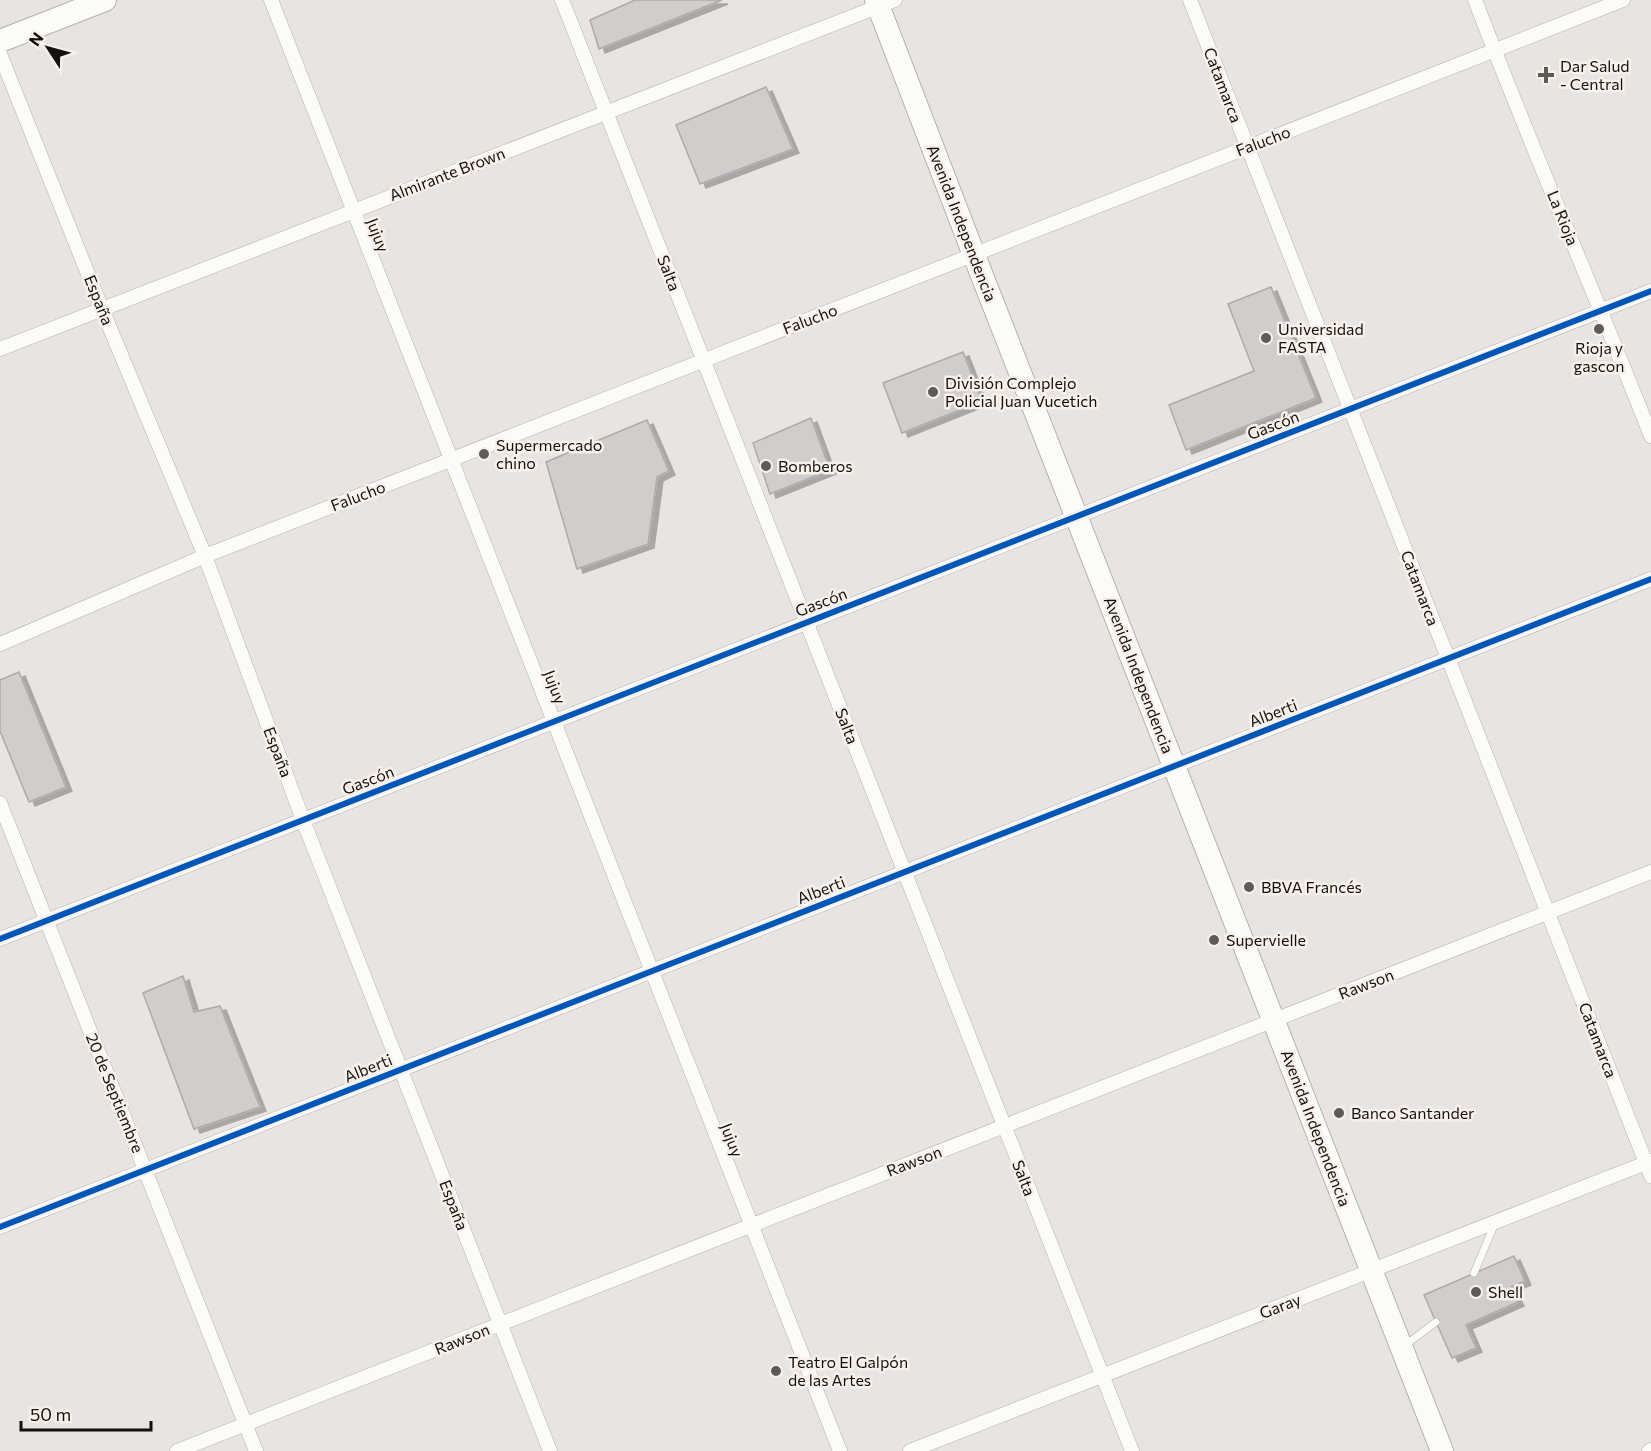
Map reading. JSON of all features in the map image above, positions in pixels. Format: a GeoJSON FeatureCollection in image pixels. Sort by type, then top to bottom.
{"type":"FeatureCollection","features":[{"type":"Feature","properties":{"kind":"main road"},"geometry":{"type":"LineString","coordinates":[[0,41],[105,0]]}},
{"type":"Feature","properties":{"kind":"main road","name":"Avenida Independencia"},"geometry":{"type":"LineString","coordinates":[[883,2],[974,255],[1442,1451]]}},
{"type":"Feature","properties":{"kind":"street","name":"Jujuy"},"geometry":{"type":"LineString","coordinates":[[271,0],[840,1451]]}},
{"type":"Feature","properties":{"kind":"street","name":"Salta"},"geometry":{"type":"LineString","coordinates":[[562,0],[1132,1451]]}},
{"type":"Feature","properties":{"kind":"street","name":"Catamarca"},"geometry":{"type":"LineString","coordinates":[[1190,0],[1649,1167]]}},
{"type":"Feature","properties":{"kind":"street","name":"La Rioja"},"geometry":{"type":"LineString","coordinates":[[1475,0],[1651,436]]}},
{"type":"Feature","properties":{"kind":"street","name":"Falucho"},"geometry":{"type":"LineString","coordinates":[[0,644],[204,556],[1623,0]]}},
{"type":"Feature","properties":{"kind":"street","name":"Almirante Brown"},"geometry":{"type":"LineString","coordinates":[[0,349],[883,2]]}},
{"type":"Feature","properties":{"kind":"street","name":"España"},"geometry":{"type":"LineString","coordinates":[[0,54],[204,556],[303,820],[550,1451]]}},
{"type":"Feature","properties":{"kind":"street","name":"Gascón"},"geometry":{"type":"LineString","coordinates":[[0,939],[1651,291]]}},
{"type":"Feature","properties":{"kind":"street","name":"Alberti"},"geometry":{"type":"LineString","coordinates":[[0,1227],[1651,579]]}},
{"type":"Feature","properties":{"kind":"street","name":"20 de Septiembre"},"geometry":{"type":"LineString","coordinates":[[0,802],[256,1451]]}},
{"type":"Feature","properties":{"kind":"street","name":"Rawson"},"geometry":{"type":"LineString","coordinates":[[177,1451],[1651,872]]}},
{"type":"Feature","properties":{"kind":"street","name":"Garay"},"geometry":{"type":"LineString","coordinates":[[910,1451],[1495,1222],[1649,1167]]}},
{"type":"Feature","properties":{"kind":"lane"},"geometry":{"type":"LineString","coordinates":[[1474,1273],[1495,1222]]}},
{"type":"Feature","properties":{"kind":"lane"},"geometry":{"type":"LineString","coordinates":[[1402,1348],[1436,1322]]}},
{"type":"Feature","properties":{"kind":"building"},"geometry":{"type":"Polygon","coordinates":[[[635,0],[722,0],[599,49],[590,20],[635,0]]]}},
{"type":"Feature","properties":{"kind":"building"},"geometry":{"type":"Polygon","coordinates":[[[766,87],[793,149],[700,184],[676,125],[766,87]]]}},
{"type":"Feature","properties":{"kind":"building","name":"Universidad FASTA"},"geometry":{"type":"Polygon","coordinates":[[[1271,287],[1316,398],[1186,450],[1169,405],[1254,371],[1228,304],[1271,287]]]}},
{"type":"Feature","properties":{"kind":"building","name":"División Complejo Policial Juan Vucetich"},"geometry":{"type":"Polygon","coordinates":[[[963,352],[982,401],[902,433],[883,383],[963,352]]]}},
{"type":"Feature","properties":{"kind":"building"},"geometry":{"type":"Polygon","coordinates":[[[811,418],[830,470],[770,494],[753,443],[811,418]]]}},
{"type":"Feature","properties":{"kind":"building"},"geometry":{"type":"Polygon","coordinates":[[[647,420],[669,471],[657,477],[648,544],[577,569],[546,462],[647,420]]]}},
{"type":"Feature","properties":{"kind":"building"},"geometry":{"type":"Polygon","coordinates":[[[19,672],[66,787],[29,802],[0,731],[0,680],[19,672]]]}},
{"type":"Feature","properties":{"kind":"building"},"geometry":{"type":"Polygon","coordinates":[[[183,976],[194,1012],[220,1006],[260,1107],[194,1129],[143,993],[183,976]]]}},
{"type":"Feature","properties":{"kind":"building"},"geometry":{"type":"Polygon","coordinates":[[[1514,1256],[1525,1281],[1511,1287],[1518,1302],[1466,1325],[1476,1348],[1452,1358],[1424,1295],[1514,1256]]]}},
{"type":"Feature","properties":{"kind":"cycle path"},"geometry":{"type":"LineString","coordinates":[[0,939],[1651,291]]}},
{"type":"Feature","properties":{"kind":"cycle path"},"geometry":{"type":"LineString","coordinates":[[0,1227],[1651,579]]}},
{"type":"Feature","properties":{"kind":"place","name":"Dar Salud - Central"},"geometry":{"type":"Point","coordinates":[1546,75]}},
{"type":"Feature","properties":{"kind":"place","name":"Rioja y gascon"},"geometry":{"type":"Point","coordinates":[1599,329]}},
{"type":"Feature","properties":{"kind":"place","name":"Universidad FASTA"},"geometry":{"type":"Point","coordinates":[1266,338]}},
{"type":"Feature","properties":{"kind":"place","name":"División Complejo Policial Juan Vucetich"},"geometry":{"type":"Point","coordinates":[933,392]}},
{"type":"Feature","properties":{"kind":"place","name":"Supermercado chino"},"geometry":{"type":"Point","coordinates":[484,454]}},
{"type":"Feature","properties":{"kind":"place","name":"Bomberos"},"geometry":{"type":"Point","coordinates":[766,466]}},
{"type":"Feature","properties":{"kind":"place","name":"BBVA Francés"},"geometry":{"type":"Point","coordinates":[1249,887]}},
{"type":"Feature","properties":{"kind":"place","name":"Supervielle"},"geometry":{"type":"Point","coordinates":[1214,940]}},
{"type":"Feature","properties":{"kind":"place","name":"Banco Santander"},"geometry":{"type":"Point","coordinates":[1339,1113]}},
{"type":"Feature","properties":{"kind":"place","name":"Shell"},"geometry":{"type":"Point","coordinates":[1476,1292]}},
{"type":"Feature","properties":{"kind":"place","name":"Teatro El Galpón de las Artes"},"geometry":{"type":"Point","coordinates":[776,1371]}}]}
